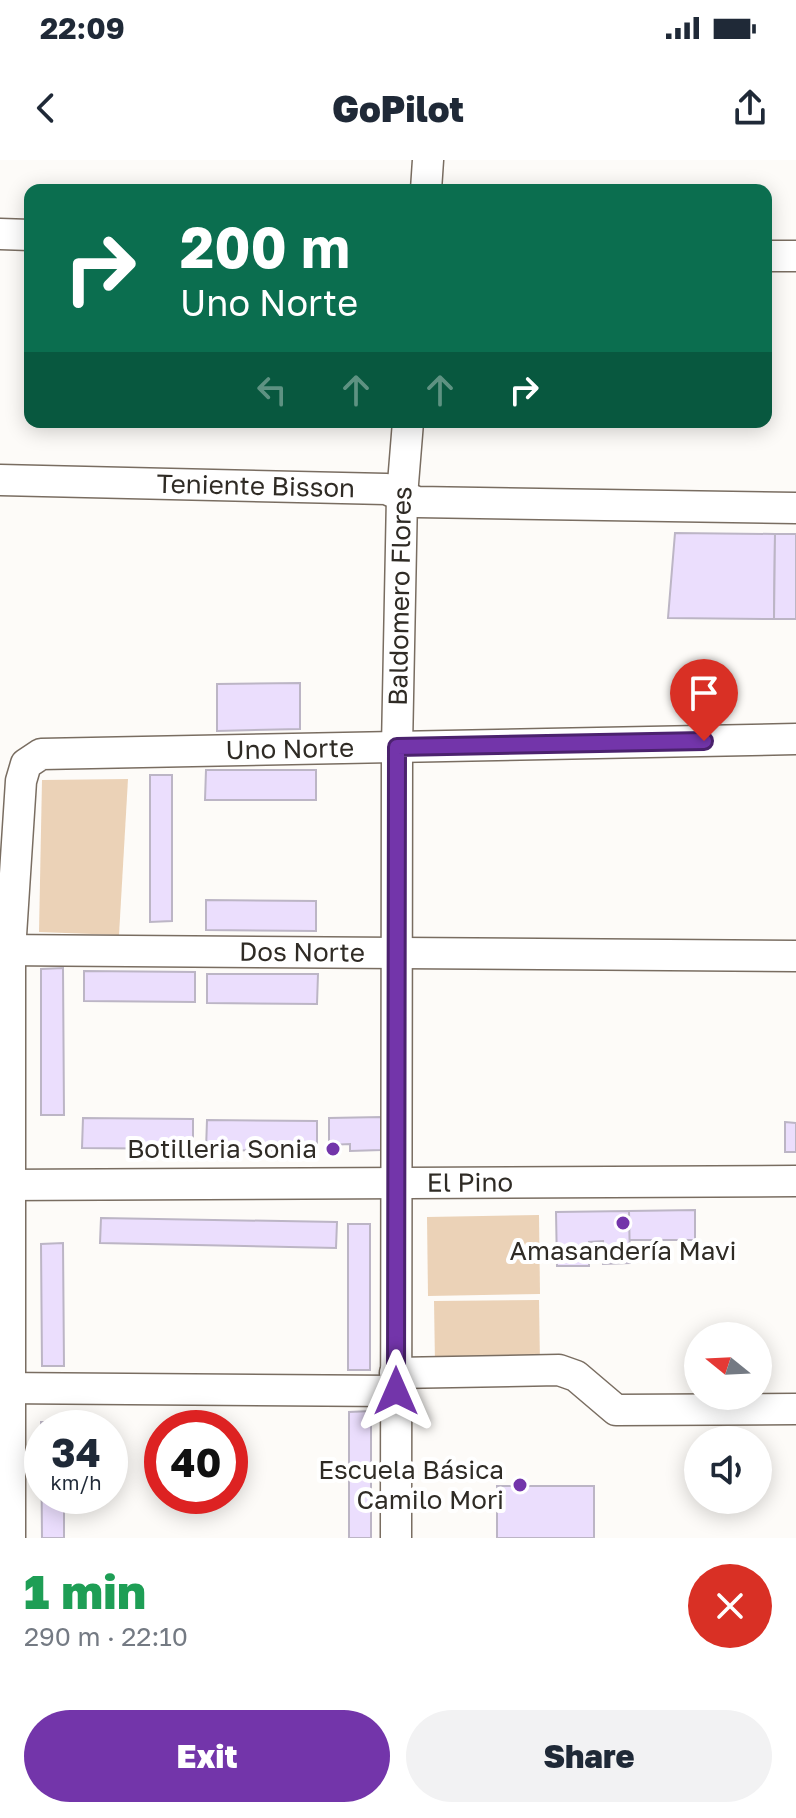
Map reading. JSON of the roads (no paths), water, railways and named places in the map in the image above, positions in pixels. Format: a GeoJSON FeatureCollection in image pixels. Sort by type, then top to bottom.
{"type":"FeatureCollection","features":[{"type":"Feature","properties":{"kind":"street"},"geometry":{"type":"LineString","coordinates":[[426,184],[428,160]]}},
{"type":"Feature","properties":{"kind":"street"},"geometry":{"type":"LineString","coordinates":[[0,234],[24,235]]}},
{"type":"Feature","properties":{"kind":"street"},"geometry":{"type":"LineString","coordinates":[[772,256],[796,256]]}},
{"type":"Feature","properties":{"kind":"street","name":"Baldomero Flores"},"geometry":{"type":"LineString","coordinates":[[396,1538],[397,747],[402,496],[408,428]]}},
{"type":"Feature","properties":{"kind":"street","name":"Teniente Bisson"},"geometry":{"type":"LineString","coordinates":[[0,480],[386,489],[417,502],[796,508]]}},
{"type":"Feature","properties":{"kind":"street","name":"Uno Norte"},"geometry":{"type":"LineString","coordinates":[[5,950],[21,781],[26,764],[41,754],[796,739]]}},
{"type":"Feature","properties":{"kind":"street"},"geometry":{"type":"LineString","coordinates":[[5,950],[5,1388],[10,1538]]}},
{"type":"Feature","properties":{"kind":"street","name":"Dos Norte"},"geometry":{"type":"LineString","coordinates":[[5,950],[796,956]]}},
{"type":"Feature","properties":{"kind":"street","name":"El Pino"},"geometry":{"type":"LineString","coordinates":[[5,1185],[796,1181]]}},
{"type":"Feature","properties":{"kind":"street"},"geometry":{"type":"LineString","coordinates":[[5,1388],[396,1382],[559,1370],[576,1376],[616,1410],[796,1409]]}},
{"type":"Feature","properties":{"kind":"place","name":"Botilleria Sonia"},"geometry":{"type":"Point","coordinates":[333,1149]}},
{"type":"Feature","properties":{"kind":"place","name":"Amasandería Mavi"},"geometry":{"type":"Point","coordinates":[623,1223]}},
{"type":"Feature","properties":{"kind":"place","name":"Escuela Básica Camilo Mori"},"geometry":{"type":"Point","coordinates":[520,1485]}}]}
